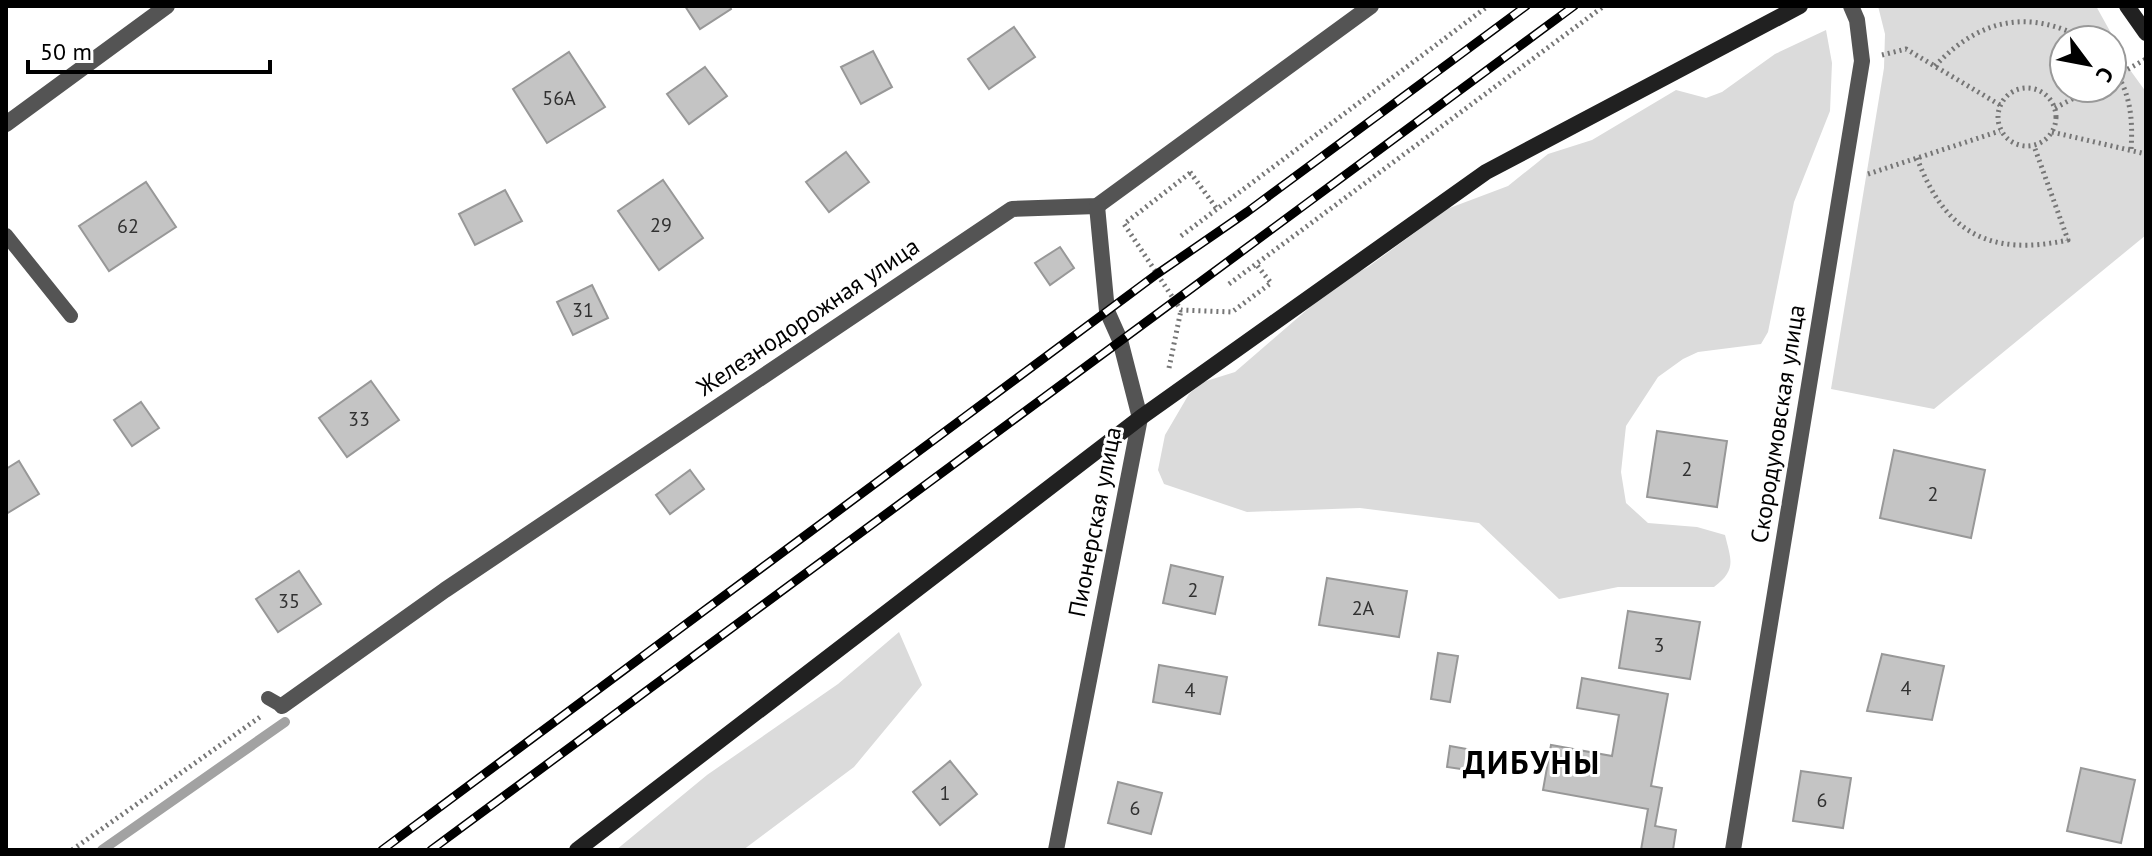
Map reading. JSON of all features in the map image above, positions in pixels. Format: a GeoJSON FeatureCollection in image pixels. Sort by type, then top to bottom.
{"type":"FeatureCollection","features":[{"type":"Feature","properties":{"kind":"street"},"geometry":{"type":"LineString","coordinates":[[6,124],[167,6]]}},
{"type":"Feature","properties":{"kind":"street"},"geometry":{"type":"LineString","coordinates":[[1097,206],[1371,6]]}},
{"type":"Feature","properties":{"kind":"street"},"geometry":{"type":"LineString","coordinates":[[577,850],[1140,418],[1486,172],[1800,6]]}},
{"type":"Feature","properties":{"kind":"street","name":"Скородумовская улица"},"geometry":{"type":"LineString","coordinates":[[1733,850],[1862,61],[1857,20],[1851,6]]}},
{"type":"Feature","properties":{"kind":"street"},"geometry":{"type":"LineString","coordinates":[[2127,6],[2146,33]]}},
{"type":"Feature","properties":{"kind":"street","name":"Пионерская улица"},"geometry":{"type":"LineString","coordinates":[[1056,850],[1140,418],[1120,340],[1107,311],[1097,206]]}},
{"type":"Feature","properties":{"kind":"street","name":"Железнодорожная улица"},"geometry":{"type":"LineString","coordinates":[[275,702],[1012,209],[1097,206]]}},
{"type":"Feature","properties":{"kind":"lane"},"geometry":{"type":"LineString","coordinates":[[6,235],[71,316]]}},
{"type":"Feature","properties":{"kind":"path"},"geometry":{"type":"LineString","coordinates":[[1181,236],[1488,6]]}},
{"type":"Feature","properties":{"kind":"path"},"geometry":{"type":"LineString","coordinates":[[1229,284],[1604,6]]}},
{"type":"Feature","properties":{"kind":"path"},"geometry":{"type":"LineString","coordinates":[[1935,66],[1951,48],[1971,34],[1993,25],[2017,21],[2049,24]]}},
{"type":"Feature","properties":{"kind":"path"},"geometry":{"type":"LineString","coordinates":[[1862,61],[1906,49],[2000,105]]}},
{"type":"Feature","properties":{"kind":"path"},"geometry":{"type":"LineString","coordinates":[[2128,69],[2146,59]]}},
{"type":"Feature","properties":{"kind":"path"},"geometry":{"type":"LineString","coordinates":[[2022,88],[2036,89],[2048,96],[2055,108],[2056,121],[2052,132],[2045,141],[2034,146],[2021,147],[2009,141],[2000,131],[1996,118],[2000,105],[2009,93],[2022,88]]}},
{"type":"Feature","properties":{"kind":"path"},"geometry":{"type":"LineString","coordinates":[[2055,108],[2063,104]]}},
{"type":"Feature","properties":{"kind":"path"},"geometry":{"type":"LineString","coordinates":[[2128,104],[2131,111],[2131,150]]}},
{"type":"Feature","properties":{"kind":"path"},"geometry":{"type":"LineString","coordinates":[[1842,182],[2000,131]]}},
{"type":"Feature","properties":{"kind":"path"},"geometry":{"type":"LineString","coordinates":[[2052,132],[2146,154]]}},
{"type":"Feature","properties":{"kind":"path"},"geometry":{"type":"LineString","coordinates":[[1917,158],[1928,189],[1947,215],[1974,234],[2004,245],[2036,247],[2068,240],[2034,146]]}},
{"type":"Feature","properties":{"kind":"path"},"geometry":{"type":"LineString","coordinates":[[1165,400],[1181,310],[1124,224],[1190,173],[1217,209]]}},
{"type":"Feature","properties":{"kind":"path"},"geometry":{"type":"LineString","coordinates":[[1181,310],[1232,312],[1271,283],[1256,264]]}},
{"type":"Feature","properties":{"kind":"path"},"geometry":{"type":"LineString","coordinates":[[72,850],[269,711],[275,702]]}},
{"type":"Feature","properties":{"kind":"shaded area"},"geometry":{"type":"Polygon","coordinates":[[[1878,6],[2096,6],[2106,24],[2048,24],[2048,104],[2128,104],[2128,67],[2146,92],[2146,235],[1934,409],[1831,389],[1884,68],[1885,34],[1878,6]]]}},
{"type":"Feature","properties":{"kind":"shaded area"},"geometry":{"type":"Polygon","coordinates":[[[1826,30],[1832,63],[1830,111],[1794,202],[1768,332],[1761,344],[1698,352],[1683,359],[1658,377],[1626,426],[1621,472],[1626,503],[1648,523],[1697,527],[1725,535],[1729,570],[1714,587],[1618,587],[1559,599],[1479,523],[1360,508],[1247,512],[1164,484],[1158,470],[1165,435],[1189,394],[1203,382],[1235,372],[1338,283],[1368,267],[1447,209],[1508,186],[1548,154],[1592,140],[1676,90],[1706,98],[1722,92],[1775,54],[1826,30]]]}},
{"type":"Feature","properties":{"kind":"shaded area"},"geometry":{"type":"Polygon","coordinates":[[[899,632],[922,685],[854,767],[743,850],[616,850],[707,775],[838,684],[899,632]]]}},
{"type":"Feature","properties":{"kind":"building"},"geometry":{"type":"Polygon","coordinates":[[[685,6],[730,6],[731,9],[700,29],[685,6]]]}},
{"type":"Feature","properties":{"kind":"building"},"geometry":{"type":"Polygon","coordinates":[[[1014,27],[1035,57],[989,89],[968,59],[1014,27]]]}},
{"type":"Feature","properties":{"kind":"building"},"geometry":{"type":"Polygon","coordinates":[[[873,51],[892,87],[861,104],[841,67],[873,51]]]}},
{"type":"Feature","properties":{"kind":"building"},"geometry":{"type":"Polygon","coordinates":[[[569,52],[605,107],[547,143],[513,89],[569,52]]]}},
{"type":"Feature","properties":{"kind":"building"},"geometry":{"type":"Polygon","coordinates":[[[705,67],[727,96],[689,124],[667,94],[705,67]]]}},
{"type":"Feature","properties":{"kind":"building"},"geometry":{"type":"Polygon","coordinates":[[[846,152],[869,182],[829,212],[806,182],[846,152]]]}},
{"type":"Feature","properties":{"kind":"building"},"geometry":{"type":"Polygon","coordinates":[[[663,180],[703,238],[659,270],[618,211],[663,180]]]}},
{"type":"Feature","properties":{"kind":"building"},"geometry":{"type":"Polygon","coordinates":[[[146,182],[176,227],[109,271],[79,226],[146,182]]]}},
{"type":"Feature","properties":{"kind":"building"},"geometry":{"type":"Polygon","coordinates":[[[505,190],[522,221],[475,245],[459,214],[505,190]]]}},
{"type":"Feature","properties":{"kind":"building"},"geometry":{"type":"Polygon","coordinates":[[[1060,247],[1074,268],[1050,285],[1035,263],[1060,247]]]}},
{"type":"Feature","properties":{"kind":"building"},"geometry":{"type":"Polygon","coordinates":[[[592,285],[608,318],[573,335],[557,302],[592,285]]]}},
{"type":"Feature","properties":{"kind":"building"},"geometry":{"type":"Polygon","coordinates":[[[371,381],[399,420],[347,457],[319,418],[371,381]]]}},
{"type":"Feature","properties":{"kind":"building"},"geometry":{"type":"Polygon","coordinates":[[[141,402],[159,428],[132,446],[114,420],[141,402]]]}},
{"type":"Feature","properties":{"kind":"building"},"geometry":{"type":"Polygon","coordinates":[[[1657,431],[1727,441],[1717,507],[1647,497],[1657,431]]]}},
{"type":"Feature","properties":{"kind":"building"},"geometry":{"type":"Polygon","coordinates":[[[1894,450],[1985,470],[1971,538],[1880,518],[1894,450]]]}},
{"type":"Feature","properties":{"kind":"building"},"geometry":{"type":"Polygon","coordinates":[[[19,461],[39,494],[6,514],[6,469],[19,461]]]}},
{"type":"Feature","properties":{"kind":"building"},"geometry":{"type":"Polygon","coordinates":[[[690,470],[704,489],[670,514],[656,495],[690,470]]]}},
{"type":"Feature","properties":{"kind":"building"},"geometry":{"type":"Polygon","coordinates":[[[1171,565],[1223,577],[1215,614],[1163,603],[1171,565]]]}},
{"type":"Feature","properties":{"kind":"building"},"geometry":{"type":"Polygon","coordinates":[[[299,571],[321,604],[278,632],[256,599],[299,571]]]}},
{"type":"Feature","properties":{"kind":"building"},"geometry":{"type":"Polygon","coordinates":[[[1327,578],[1407,591],[1399,637],[1319,625],[1327,578]]]}},
{"type":"Feature","properties":{"kind":"building"},"geometry":{"type":"Polygon","coordinates":[[[1628,611],[1700,622],[1690,679],[1619,668],[1628,611]]]}},
{"type":"Feature","properties":{"kind":"building"},"geometry":{"type":"Polygon","coordinates":[[[1438,653],[1458,656],[1450,702],[1431,699],[1438,653]]]}},
{"type":"Feature","properties":{"kind":"building"},"geometry":{"type":"Polygon","coordinates":[[[1882,654],[1944,666],[1932,720],[1867,711],[1882,654]]]}},
{"type":"Feature","properties":{"kind":"building"},"geometry":{"type":"Polygon","coordinates":[[[1159,665],[1227,677],[1220,714],[1153,702],[1159,665]]]}},
{"type":"Feature","properties":{"kind":"building"},"geometry":{"type":"Polygon","coordinates":[[[1582,678],[1668,694],[1651,786],[1662,788],[1655,826],[1676,830],[1673,850],[1641,850],[1648,809],[1543,790],[1551,745],[1612,756],[1619,715],[1577,708],[1582,678]]]}},
{"type":"Feature","properties":{"kind":"building"},"geometry":{"type":"Polygon","coordinates":[[[1450,746],[1478,751],[1475,771],[1447,767],[1450,746]]]}},
{"type":"Feature","properties":{"kind":"building"},"geometry":{"type":"Polygon","coordinates":[[[950,761],[977,794],[940,825],[913,792],[950,761]]]}},
{"type":"Feature","properties":{"kind":"building"},"geometry":{"type":"Polygon","coordinates":[[[2081,768],[2135,780],[2121,843],[2067,831],[2081,768]]]}},
{"type":"Feature","properties":{"kind":"building"},"geometry":{"type":"Polygon","coordinates":[[[1801,771],[1851,778],[1843,828],[1793,821],[1801,771]]]}},
{"type":"Feature","properties":{"kind":"building"},"geometry":{"type":"Polygon","coordinates":[[[1118,782],[1162,793],[1151,834],[1108,823],[1118,782]]]}},
{"type":"Feature","properties":{"kind":"waterway"},"geometry":{"type":"LineString","coordinates":[[102,850],[285,722]]}},
{"type":"Feature","properties":{"kind":"railway"},"geometry":{"type":"LineString","coordinates":[[382,850],[1157,274],[1247,212],[1526,6]]}},
{"type":"Feature","properties":{"kind":"railway"},"geometry":{"type":"LineString","coordinates":[[431,850],[1574,6]]}},
{"type":"Feature","properties":{"kind":"district","name":"ДИБУНЫ"},"geometry":{"type":"Point","coordinates":[1532,763]}}]}
